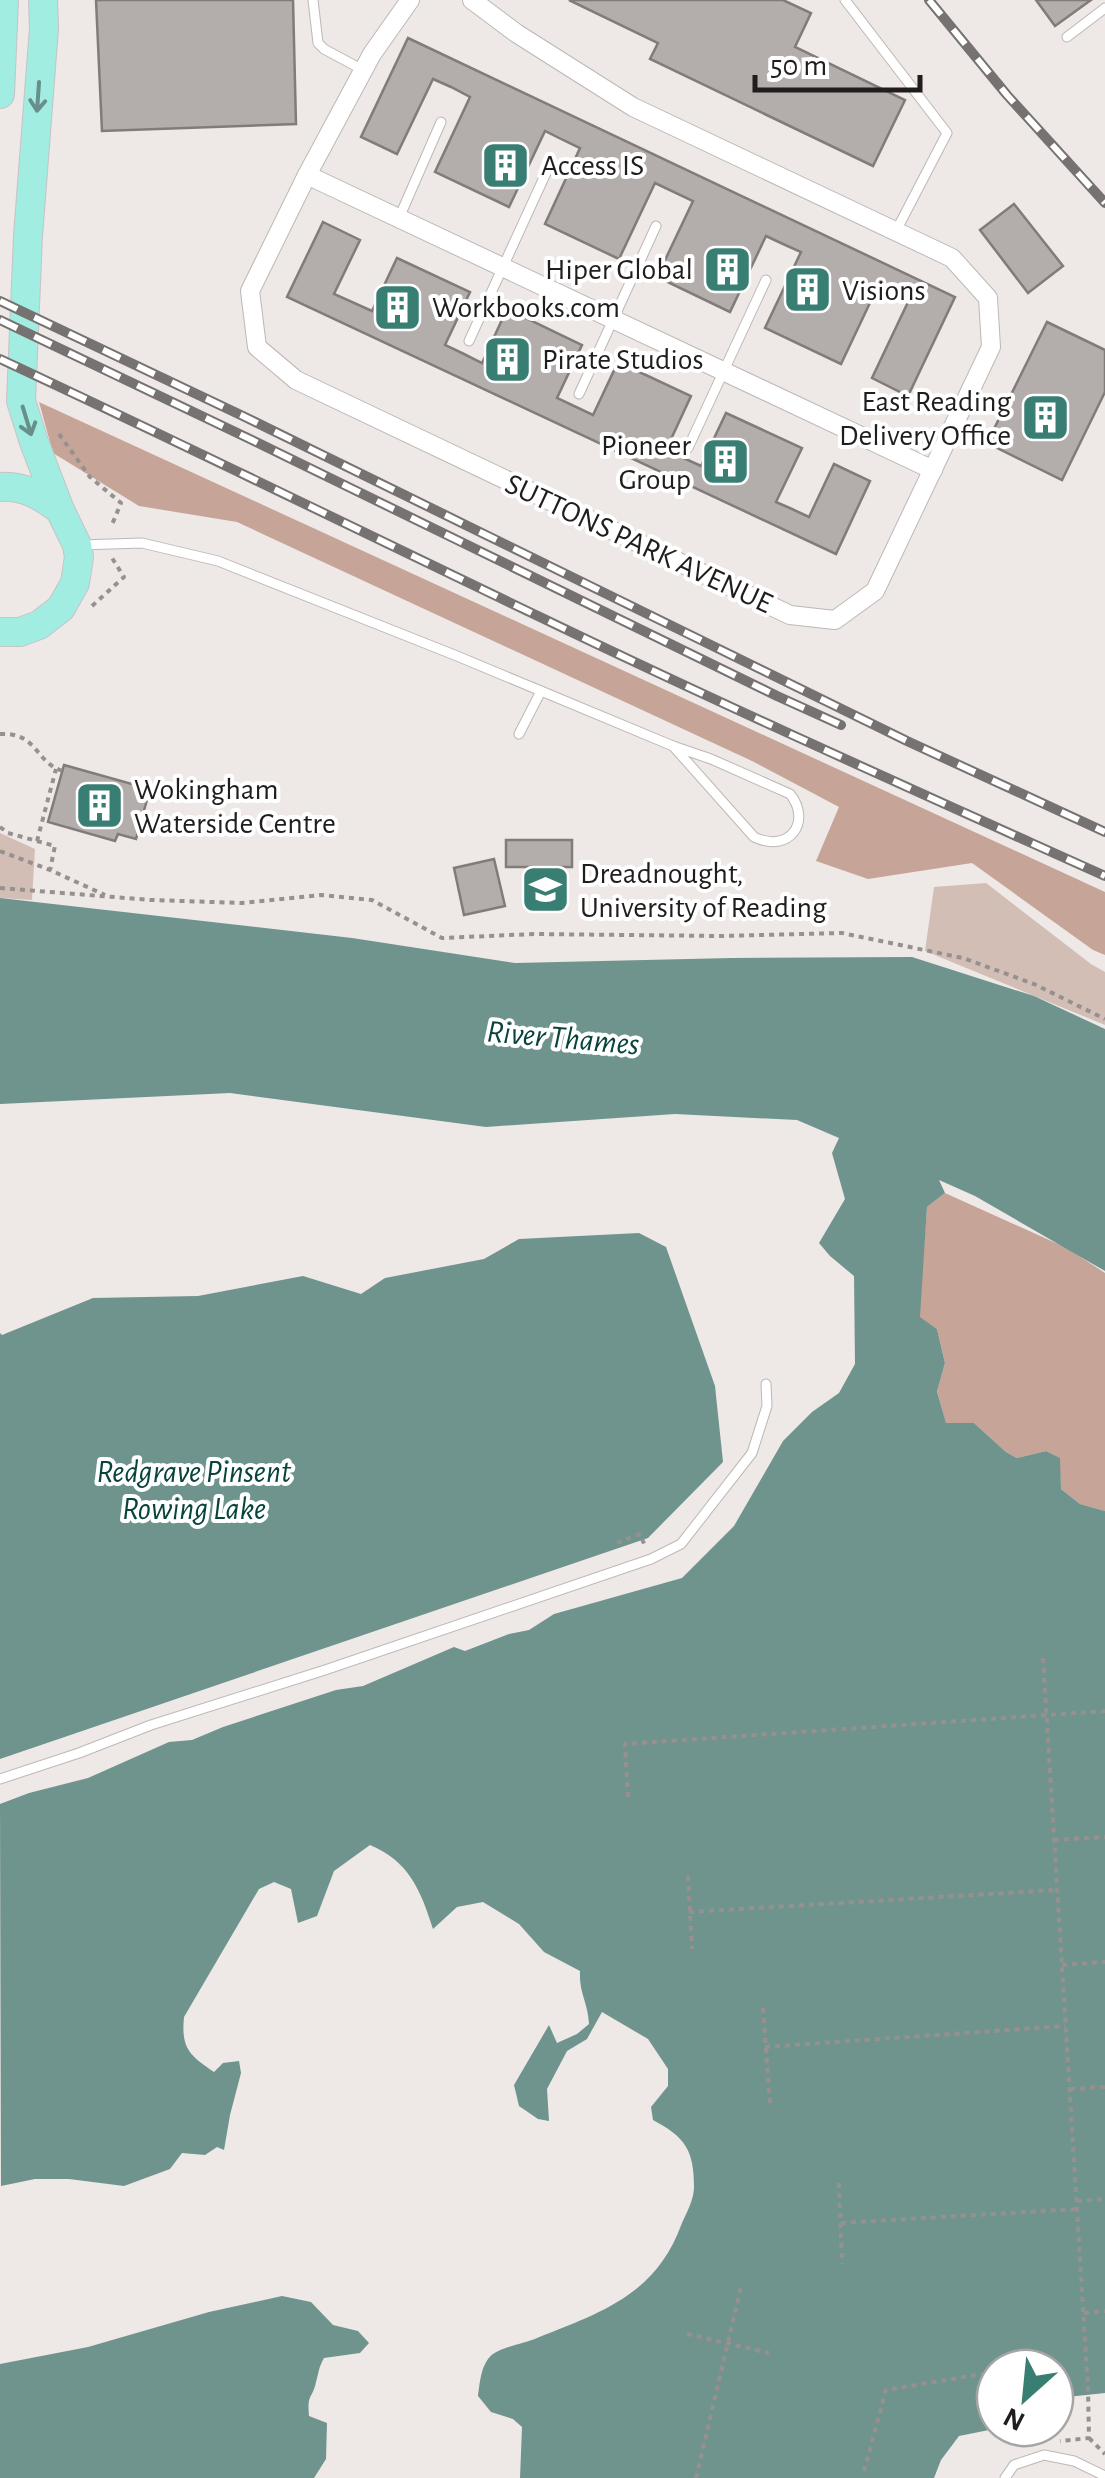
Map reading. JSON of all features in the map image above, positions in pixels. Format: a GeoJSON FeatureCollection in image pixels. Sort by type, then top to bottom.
{"type":"FeatureCollection","features":[{"type":"Feature","properties":{"kind":"main road"},"geometry":{"type":"LineString","coordinates":[[0,94],[4,0]]}},
{"type":"Feature","properties":{"kind":"main road"},"geometry":{"type":"LineString","coordinates":[[43,0],[22,402],[60,510]]}},
{"type":"Feature","properties":{"kind":"main road"},"geometry":{"type":"LineString","coordinates":[[0,487],[12,486],[42,496],[90,544],[79,557],[75,583],[61,608],[39,625],[20,632],[0,632]]}},
{"type":"Feature","properties":{"kind":"street","name":"SUTTONS PARK AVENUE"},"geometry":{"type":"LineString","coordinates":[[410,0],[363,70],[250,291],[257,347],[296,380],[790,615],[835,620],[875,591],[933,470],[991,347],[988,298],[952,258],[633,107],[516,33],[472,0]]}},
{"type":"Feature","properties":{"kind":"street"},"geometry":{"type":"LineString","coordinates":[[307,175],[933,470]]}},
{"type":"Feature","properties":{"kind":"lane"},"geometry":{"type":"LineString","coordinates":[[313,0],[318,43],[363,70]]}},
{"type":"Feature","properties":{"kind":"lane"},"geometry":{"type":"LineString","coordinates":[[845,0],[947,134],[896,231]]}},
{"type":"Feature","properties":{"kind":"lane"},"geometry":{"type":"LineString","coordinates":[[1066,38],[1105,8]]}},
{"type":"Feature","properties":{"kind":"lane"},"geometry":{"type":"LineString","coordinates":[[399,218],[441,122]]}},
{"type":"Feature","properties":{"kind":"lane"},"geometry":{"type":"LineString","coordinates":[[469,341],[546,173]]}},
{"type":"Feature","properties":{"kind":"lane"},"geometry":{"type":"LineString","coordinates":[[579,394],[656,226]]}},
{"type":"Feature","properties":{"kind":"lane"},"geometry":{"type":"LineString","coordinates":[[688,448],[766,280]]}},
{"type":"Feature","properties":{"kind":"lane"},"geometry":{"type":"LineString","coordinates":[[90,544],[142,543],[218,561],[711,758],[790,794],[799,814],[792,834],[777,844],[754,838],[673,746]]}},
{"type":"Feature","properties":{"kind":"lane"},"geometry":{"type":"LineString","coordinates":[[519,734],[541,691]]}},
{"type":"Feature","properties":{"kind":"lane"},"geometry":{"type":"LineString","coordinates":[[0,1779],[651,1559],[681,1544],[752,1453],[767,1406],[766,1384]]}},
{"type":"Feature","properties":{"kind":"lane"},"geometry":{"type":"LineString","coordinates":[[1005,2478],[1014,2466],[1044,2455],[1074,2460],[1105,2476]]}},
{"type":"Feature","properties":{"kind":"path"},"geometry":{"type":"LineString","coordinates":[[54,422],[90,477],[122,503],[90,544],[124,577],[85,612]]}},
{"type":"Feature","properties":{"kind":"path"},"geometry":{"type":"LineString","coordinates":[[0,734],[20,736],[36,746],[56,769],[38,841]]}},
{"type":"Feature","properties":{"kind":"path"},"geometry":{"type":"LineString","coordinates":[[0,827],[8,833],[55,846],[50,870]]}},
{"type":"Feature","properties":{"kind":"path"},"geometry":{"type":"LineString","coordinates":[[0,851],[109,896]]}},
{"type":"Feature","properties":{"kind":"path"},"geometry":{"type":"LineString","coordinates":[[0,888],[241,904],[321,895],[372,900],[442,938],[842,933],[963,958],[1034,984],[1105,1019]]}},
{"type":"Feature","properties":{"kind":"path"},"geometry":{"type":"LineString","coordinates":[[617,1542],[640,1534],[651,1559]]}},
{"type":"Feature","properties":{"kind":"path"},"geometry":{"type":"LineString","coordinates":[[1043,1658],[1089,2438],[1105,2454]]}},
{"type":"Feature","properties":{"kind":"path"},"geometry":{"type":"LineString","coordinates":[[628,1798],[625,1744],[1105,1711]]}},
{"type":"Feature","properties":{"kind":"path"},"geometry":{"type":"LineString","coordinates":[[1054,1840],[1105,1837]]}},
{"type":"Feature","properties":{"kind":"path"},"geometry":{"type":"LineString","coordinates":[[688,1876],[692,1948]]}},
{"type":"Feature","properties":{"kind":"path"},"geometry":{"type":"LineString","coordinates":[[689,1912],[1058,1890]]}},
{"type":"Feature","properties":{"kind":"path"},"geometry":{"type":"LineString","coordinates":[[1062,1965],[1105,1962]]}},
{"type":"Feature","properties":{"kind":"path"},"geometry":{"type":"LineString","coordinates":[[763,2008],[770,2104]]}},
{"type":"Feature","properties":{"kind":"path"},"geometry":{"type":"LineString","coordinates":[[765,2047],[1066,2026]]}},
{"type":"Feature","properties":{"kind":"path"},"geometry":{"type":"LineString","coordinates":[[1070,2089],[1105,2087]]}},
{"type":"Feature","properties":{"kind":"path"},"geometry":{"type":"LineString","coordinates":[[839,2184],[842,2264]]}},
{"type":"Feature","properties":{"kind":"path"},"geometry":{"type":"LineString","coordinates":[[1076,2201],[1105,2199]]}},
{"type":"Feature","properties":{"kind":"path"},"geometry":{"type":"LineString","coordinates":[[841,2223],[1077,2208]]}},
{"type":"Feature","properties":{"kind":"path"},"geometry":{"type":"LineString","coordinates":[[696,2478],[742,2283]]}},
{"type":"Feature","properties":{"kind":"path"},"geometry":{"type":"LineString","coordinates":[[1084,2313],[1105,2312]]}},
{"type":"Feature","properties":{"kind":"path"},"geometry":{"type":"LineString","coordinates":[[687,2334],[769,2354]]}},
{"type":"Feature","properties":{"kind":"path"},"geometry":{"type":"LineString","coordinates":[[864,2470],[886,2390],[975,2375]]}},
{"type":"Feature","properties":{"kind":"path"},"geometry":{"type":"LineString","coordinates":[[1036,2458],[1034,2443],[1089,2438]]}},
{"type":"Feature","properties":{"kind":"shaded area"},"geometry":{"type":"Polygon","coordinates":[[[39,402],[1105,892],[1105,955],[972,863],[868,879],[816,861],[839,807],[752,761],[237,522],[139,506],[53,453],[39,402]]]}},
{"type":"Feature","properties":{"kind":"shaded area"},"geometry":{"type":"Polygon","coordinates":[[[0,833],[35,849],[32,900],[0,898],[0,833]]]}},
{"type":"Feature","properties":{"kind":"shaded area"},"geometry":{"type":"Polygon","coordinates":[[[986,883],[1105,972],[1105,1025],[925,951],[934,887],[986,883]]]}},
{"type":"Feature","properties":{"kind":"shaded area"},"geometry":{"type":"Polygon","coordinates":[[[945,1193],[1067,1248],[1105,1273],[1105,1511],[1080,1504],[1061,1489],[1059,1458],[1046,1451],[1017,1458],[974,1423],[946,1424],[937,1390],[945,1363],[937,1329],[919,1317],[927,1207],[945,1193]]]}},
{"type":"Feature","properties":{"kind":"water","name":"River Thames"},"geometry":{"type":"Polygon","coordinates":[[[0,898],[352,938],[515,963],[912,957],[1034,996],[1105,1029],[1105,1271],[975,1196],[939,1180],[945,1193],[927,1207],[920,1317],[937,1329],[945,1363],[937,1391],[946,1423],[974,1423],[1017,1458],[1046,1451],[1060,1458],[1061,1489],[1080,1504],[1105,1511],[1105,2393],[1075,2396],[1075,2348],[975,2348],[975,2433],[959,2436],[941,2460],[934,2478],[520,2478],[522,2427],[513,2419],[491,2412],[478,2396],[486,2362],[497,2352],[605,2309],[642,2284],[671,2248],[688,2210],[694,2192],[692,2163],[680,2139],[653,2120],[651,2107],[668,2086],[668,2069],[648,2039],[602,2012],[587,2039],[567,2051],[547,2089],[549,2121],[538,2119],[519,2106],[514,2085],[549,2025],[557,2043],[589,2024],[580,1971],[544,1952],[519,1924],[483,1902],[457,1907],[433,1929],[412,1879],[395,1860],[370,1845],[334,1871],[317,1916],[298,1923],[291,1889],[274,1882],[259,1889],[184,2017],[186,2044],[198,2061],[214,2072],[223,2063],[239,2061],[241,2073],[224,2150],[217,2147],[205,2155],[182,2153],[170,2169],[124,2186],[35,2179],[1,2186],[0,1804],[88,1778],[169,1742],[192,1740],[336,1690],[363,1686],[454,1647],[465,1651],[529,1630],[554,1614],[682,1578],[734,1526],[783,1441],[812,1412],[839,1393],[855,1364],[854,1276],[819,1243],[845,1199],[832,1153],[839,1138],[797,1120],[675,1114],[486,1127],[230,1093],[0,1104],[0,898]]]}},
{"type":"Feature","properties":{"kind":"water","name":"Redgrave Pinsent Rowing Lake"},"geometry":{"type":"Polygon","coordinates":[[[639,1233],[666,1247],[715,1386],[723,1462],[648,1538],[0,1759],[0,1333],[93,1298],[198,1296],[303,1276],[361,1294],[385,1278],[484,1259],[519,1239],[639,1233]]]}},
{"type":"Feature","properties":{"kind":"water"},"geometry":{"type":"Polygon","coordinates":[[[282,2296],[311,2302],[333,2325],[358,2331],[369,2343],[360,2353],[324,2358],[321,2365],[309,2400],[309,2416],[327,2423],[326,2459],[314,2478],[0,2478],[0,2364],[88,2347],[209,2312],[282,2296]]]}},
{"type":"Feature","properties":{"kind":"building"},"geometry":{"type":"Polygon","coordinates":[[[96,0],[293,0],[296,124],[102,131],[96,0]]]}},
{"type":"Feature","properties":{"kind":"building"},"geometry":{"type":"Polygon","coordinates":[[[569,0],[783,0],[811,13],[795,47],[905,100],[873,166],[650,59],[658,43],[569,0]]]}},
{"type":"Feature","properties":{"kind":"building"},"geometry":{"type":"Polygon","coordinates":[[[1036,0],[1091,0],[1055,26],[1036,0]]]}},
{"type":"Feature","properties":{"kind":"building"},"geometry":{"type":"Polygon","coordinates":[[[408,38],[955,297],[908,396],[872,378],[908,302],[877,288],[841,364],[765,328],[801,252],[766,236],[730,312],[657,277],[693,201],[655,183],[619,259],[545,224],[580,148],[545,131],[509,207],[435,172],[470,97],[451,87],[433,79],[397,154],[361,137],[408,38]]]}},
{"type":"Feature","properties":{"kind":"building"},"geometry":{"type":"Polygon","coordinates":[[[1014,204],[1063,266],[1028,293],[980,230],[1014,204]]]}},
{"type":"Feature","properties":{"kind":"building"},"geometry":{"type":"Polygon","coordinates":[[[323,222],[360,240],[334,294],[372,311],[397,258],[470,292],[445,345],[482,363],[507,309],[582,345],[557,398],[593,415],[618,362],[691,396],[666,450],[701,466],[726,413],[802,448],[776,502],[809,517],[834,464],[870,481],[836,554],[287,297],[323,222]]]}},
{"type":"Feature","properties":{"kind":"building","name":"East Reading Delivery Office"},"geometry":{"type":"Polygon","coordinates":[[[1047,322],[1105,350],[1105,392],[1062,480],[987,443],[1047,322]]]}},
{"type":"Feature","properties":{"kind":"building","name":"Wokingham Waterside Centre"},"geometry":{"type":"Polygon","coordinates":[[[64,765],[150,789],[136,839],[118,834],[115,841],[48,822],[64,765]]]}},
{"type":"Feature","properties":{"kind":"building"},"geometry":{"type":"Polygon","coordinates":[[[506,840],[572,840],[572,867],[506,867],[506,840]]]}},
{"type":"Feature","properties":{"kind":"building"},"geometry":{"type":"Polygon","coordinates":[[[494,859],[505,906],[464,915],[454,868],[494,859]]]}},
{"type":"Feature","properties":{"kind":"railway"},"geometry":{"type":"LineString","coordinates":[[929,0],[1007,95],[1105,203]]}},
{"type":"Feature","properties":{"kind":"railway"},"geometry":{"type":"LineString","coordinates":[[0,301],[907,741],[1105,832]]}},
{"type":"Feature","properties":{"kind":"railway"},"geometry":{"type":"LineString","coordinates":[[0,320],[841,725]]}},
{"type":"Feature","properties":{"kind":"railway"},"geometry":{"type":"LineString","coordinates":[[0,359],[681,683],[1105,876]]}},
{"type":"Feature","properties":{"kind":"place","name":"Access IS"},"geometry":{"type":"Point","coordinates":[506,165]}},
{"type":"Feature","properties":{"kind":"place","name":"Hiper Global"},"geometry":{"type":"Point","coordinates":[728,269]}},
{"type":"Feature","properties":{"kind":"place","name":"Visions"},"geometry":{"type":"Point","coordinates":[807,290]}},
{"type":"Feature","properties":{"kind":"place","name":"Workbooks.com"},"geometry":{"type":"Point","coordinates":[397,307]}},
{"type":"Feature","properties":{"kind":"place","name":"Pirate Studios"},"geometry":{"type":"Point","coordinates":[507,359]}},
{"type":"Feature","properties":{"kind":"place","name":"East Reading Delivery Office"},"geometry":{"type":"Point","coordinates":[1046,418]}},
{"type":"Feature","properties":{"kind":"place","name":"Pioneer Group"},"geometry":{"type":"Point","coordinates":[726,462]}},
{"type":"Feature","properties":{"kind":"place","name":"Wokingham Waterside Centre"},"geometry":{"type":"Point","coordinates":[99,806]}},
{"type":"Feature","properties":{"kind":"place","name":"Dreadnought, University of Reading"},"geometry":{"type":"Point","coordinates":[545,890]}}]}
